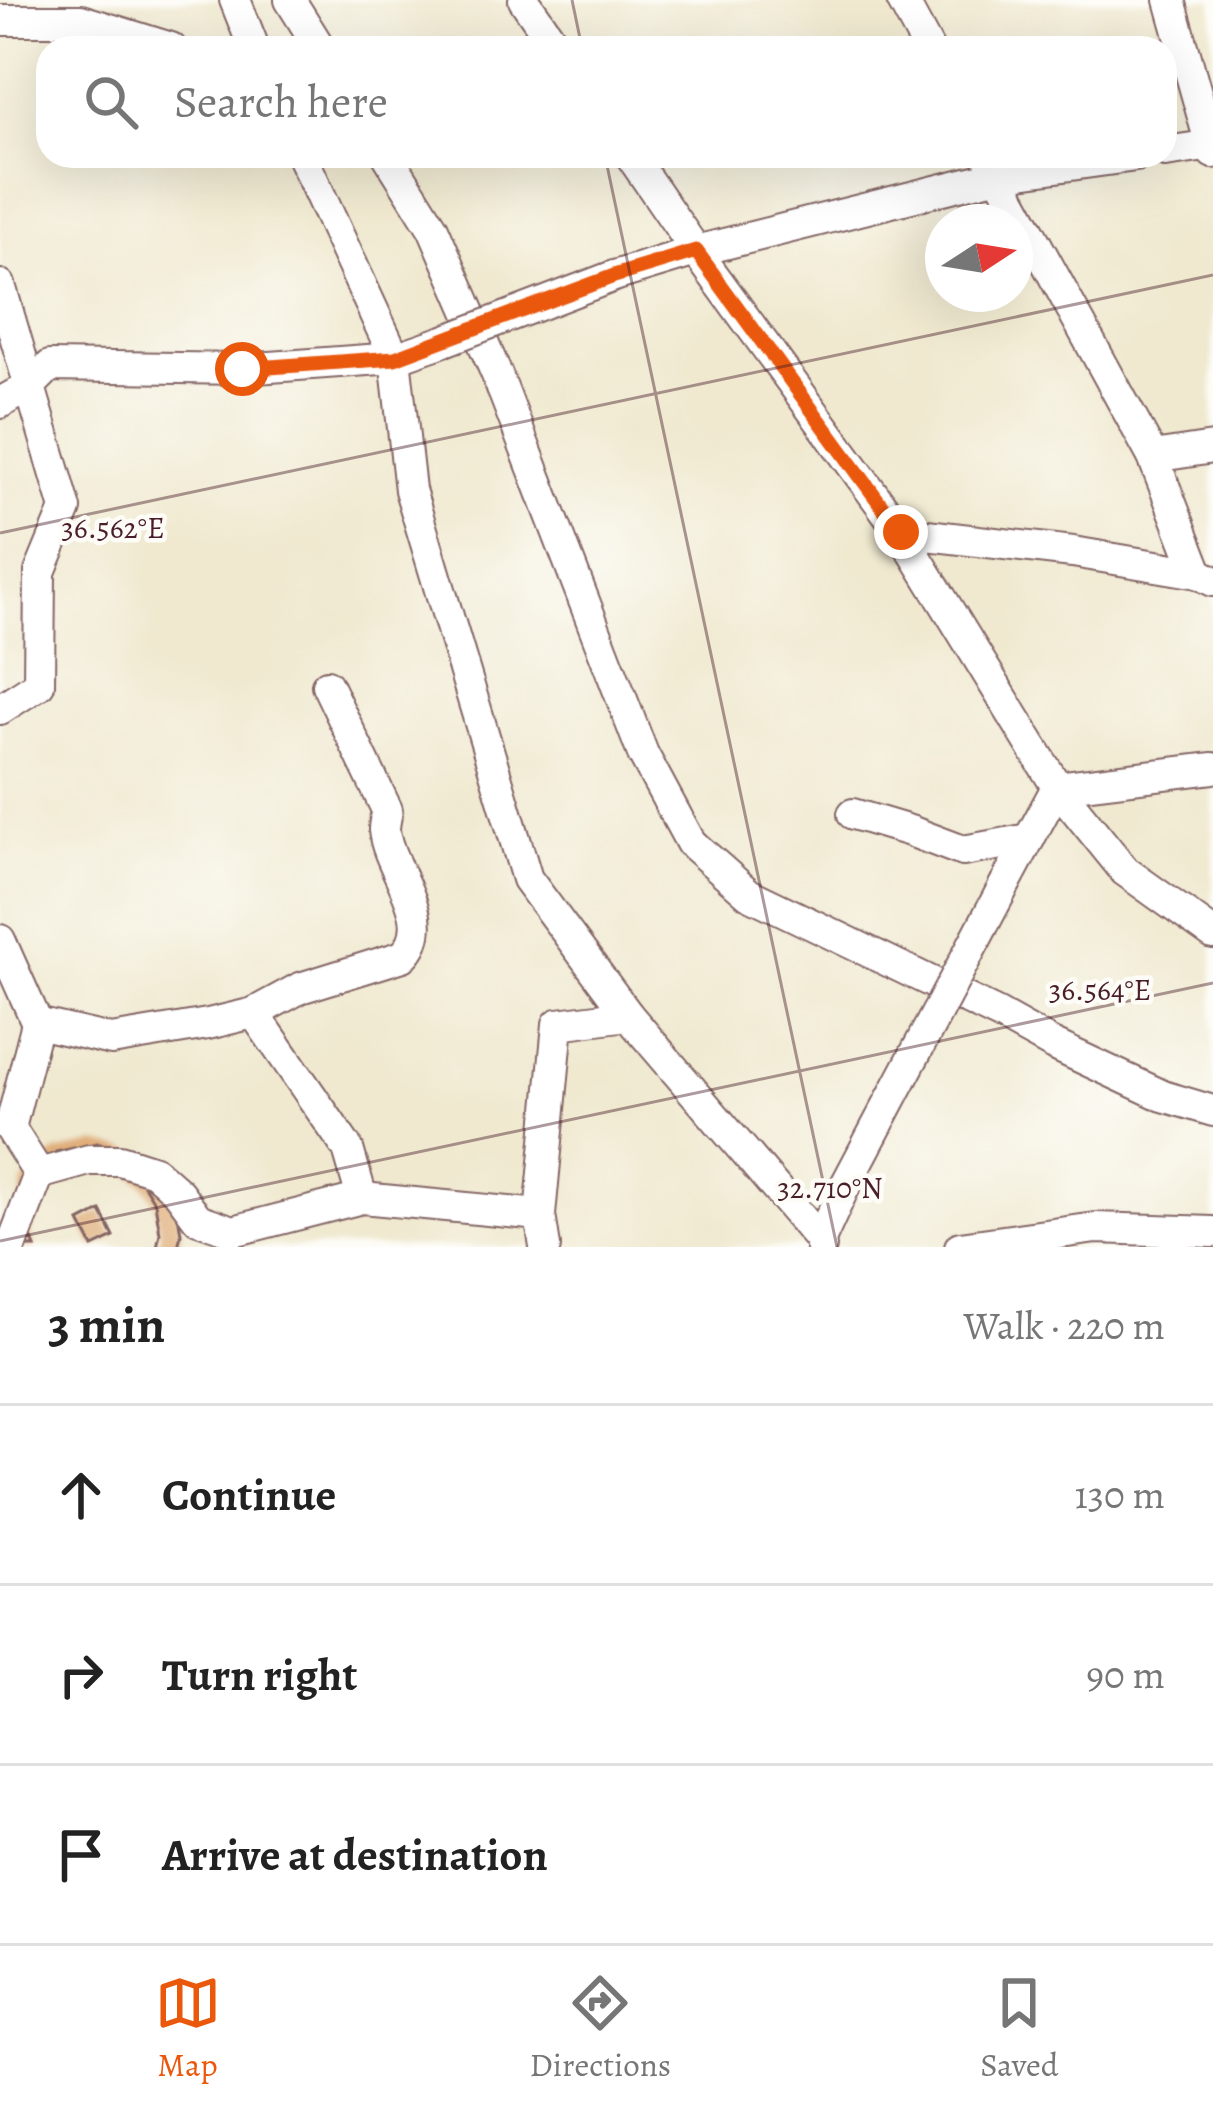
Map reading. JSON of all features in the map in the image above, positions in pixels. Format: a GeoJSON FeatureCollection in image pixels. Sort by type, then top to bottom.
{"type":"FeatureCollection","features":[{"type":"Feature","properties":{"kind":"street"},"geometry":{"type":"LineString","coordinates":[[235,0],[249,36]]}},
{"type":"Feature","properties":{"kind":"street"},"geometry":{"type":"LineString","coordinates":[[290,0],[312,36]]}},
{"type":"Feature","properties":{"kind":"street"},"geometry":{"type":"LineString","coordinates":[[524,0],[549,36]]}},
{"type":"Feature","properties":{"kind":"street"},"geometry":{"type":"LineString","coordinates":[[902,0],[922,36]]}},
{"type":"Feature","properties":{"kind":"street"},"geometry":{"type":"LineString","coordinates":[[1170,0],[1212,148],[1177,151]]}},
{"type":"Feature","properties":{"kind":"street"},"geometry":{"type":"LineString","coordinates":[[0,20],[81,20],[132,36]]}},
{"type":"Feature","properties":{"kind":"street"},"geometry":{"type":"LineString","coordinates":[[308,168],[395,358],[410,490],[527,879],[628,1015],[821,1243],[842,1192],[1057,787]]}},
{"type":"Feature","properties":{"kind":"street"},"geometry":{"type":"LineString","coordinates":[[396,168],[433,228],[452,270],[643,754],[691,843],[748,894],[1163,1096],[1213,1111]]}},
{"type":"Feature","properties":{"kind":"street"},"geometry":{"type":"LineString","coordinates":[[639,168],[901,532],[1057,787],[1125,871],[1213,934]]}},
{"type":"Feature","properties":{"kind":"street"},"geometry":{"type":"LineString","coordinates":[[0,403],[29,387],[50,366],[242,369],[395,358],[614,276],[986,168]]}},
{"type":"Feature","properties":{"kind":"street"},"geometry":{"type":"LineString","coordinates":[[994,168],[1153,457],[1206,577]]}},
{"type":"Feature","properties":{"kind":"street"},"geometry":{"type":"LineString","coordinates":[[0,285],[66,509],[40,572],[39,684],[0,710]]}},
{"type":"Feature","properties":{"kind":"street"},"geometry":{"type":"LineString","coordinates":[[1153,457],[1213,448]]}},
{"type":"Feature","properties":{"kind":"street"},"geometry":{"type":"LineString","coordinates":[[901,532],[1073,552],[1206,577]]}},
{"type":"Feature","properties":{"kind":"street"},"geometry":{"type":"LineString","coordinates":[[37,1023],[111,1040],[208,1024],[254,1013],[300,988],[403,956],[414,945],[417,923],[384,831],[386,811],[327,685]]}},
{"type":"Feature","properties":{"kind":"street"},"geometry":{"type":"LineString","coordinates":[[1057,787],[1213,768]]}},
{"type":"Feature","properties":{"kind":"street"},"geometry":{"type":"LineString","coordinates":[[853,814],[963,851],[1028,839]]}},
{"type":"Feature","properties":{"kind":"street"},"geometry":{"type":"LineString","coordinates":[[0,940],[37,1023],[5,1131],[39,1174]]}},
{"type":"Feature","properties":{"kind":"street"},"geometry":{"type":"LineString","coordinates":[[254,1013],[348,1149],[362,1198]]}},
{"type":"Feature","properties":{"kind":"street"},"geometry":{"type":"LineString","coordinates":[[545,1247],[540,1215],[558,1024],[628,1015]]}},
{"type":"Feature","properties":{"kind":"street"},"geometry":{"type":"LineString","coordinates":[[39,1174],[89,1160],[120,1160],[154,1171],[198,1219],[230,1239],[362,1198],[540,1215]]}},
{"type":"Feature","properties":{"kind":"street"},"geometry":{"type":"LineString","coordinates":[[11,1247],[39,1174]]}},
{"type":"Feature","properties":{"kind":"street"},"geometry":{"type":"LineString","coordinates":[[960,1247],[1096,1228],[1213,1232]]}},
{"type":"Feature","properties":{"kind":"building"},"geometry":{"type":"Polygon","coordinates":[[[97,1143],[128,1149],[175,1195],[181,1234],[178,1247],[157,1247],[160,1233],[155,1203],[143,1184],[120,1168],[66,1171],[41,1193],[30,1235],[35,1247],[13,1247],[23,1182],[56,1152],[97,1143]]]}},
{"type":"Feature","properties":{"kind":"building"},"geometry":{"type":"Polygon","coordinates":[[[101,1211],[114,1237],[93,1247],[80,1222],[101,1211]]]}},
{"type":"Feature","properties":{"kind":"route"},"geometry":{"type":"LineString","coordinates":[[242,369],[395,358],[614,276],[696,251],[901,532]]}}]}
